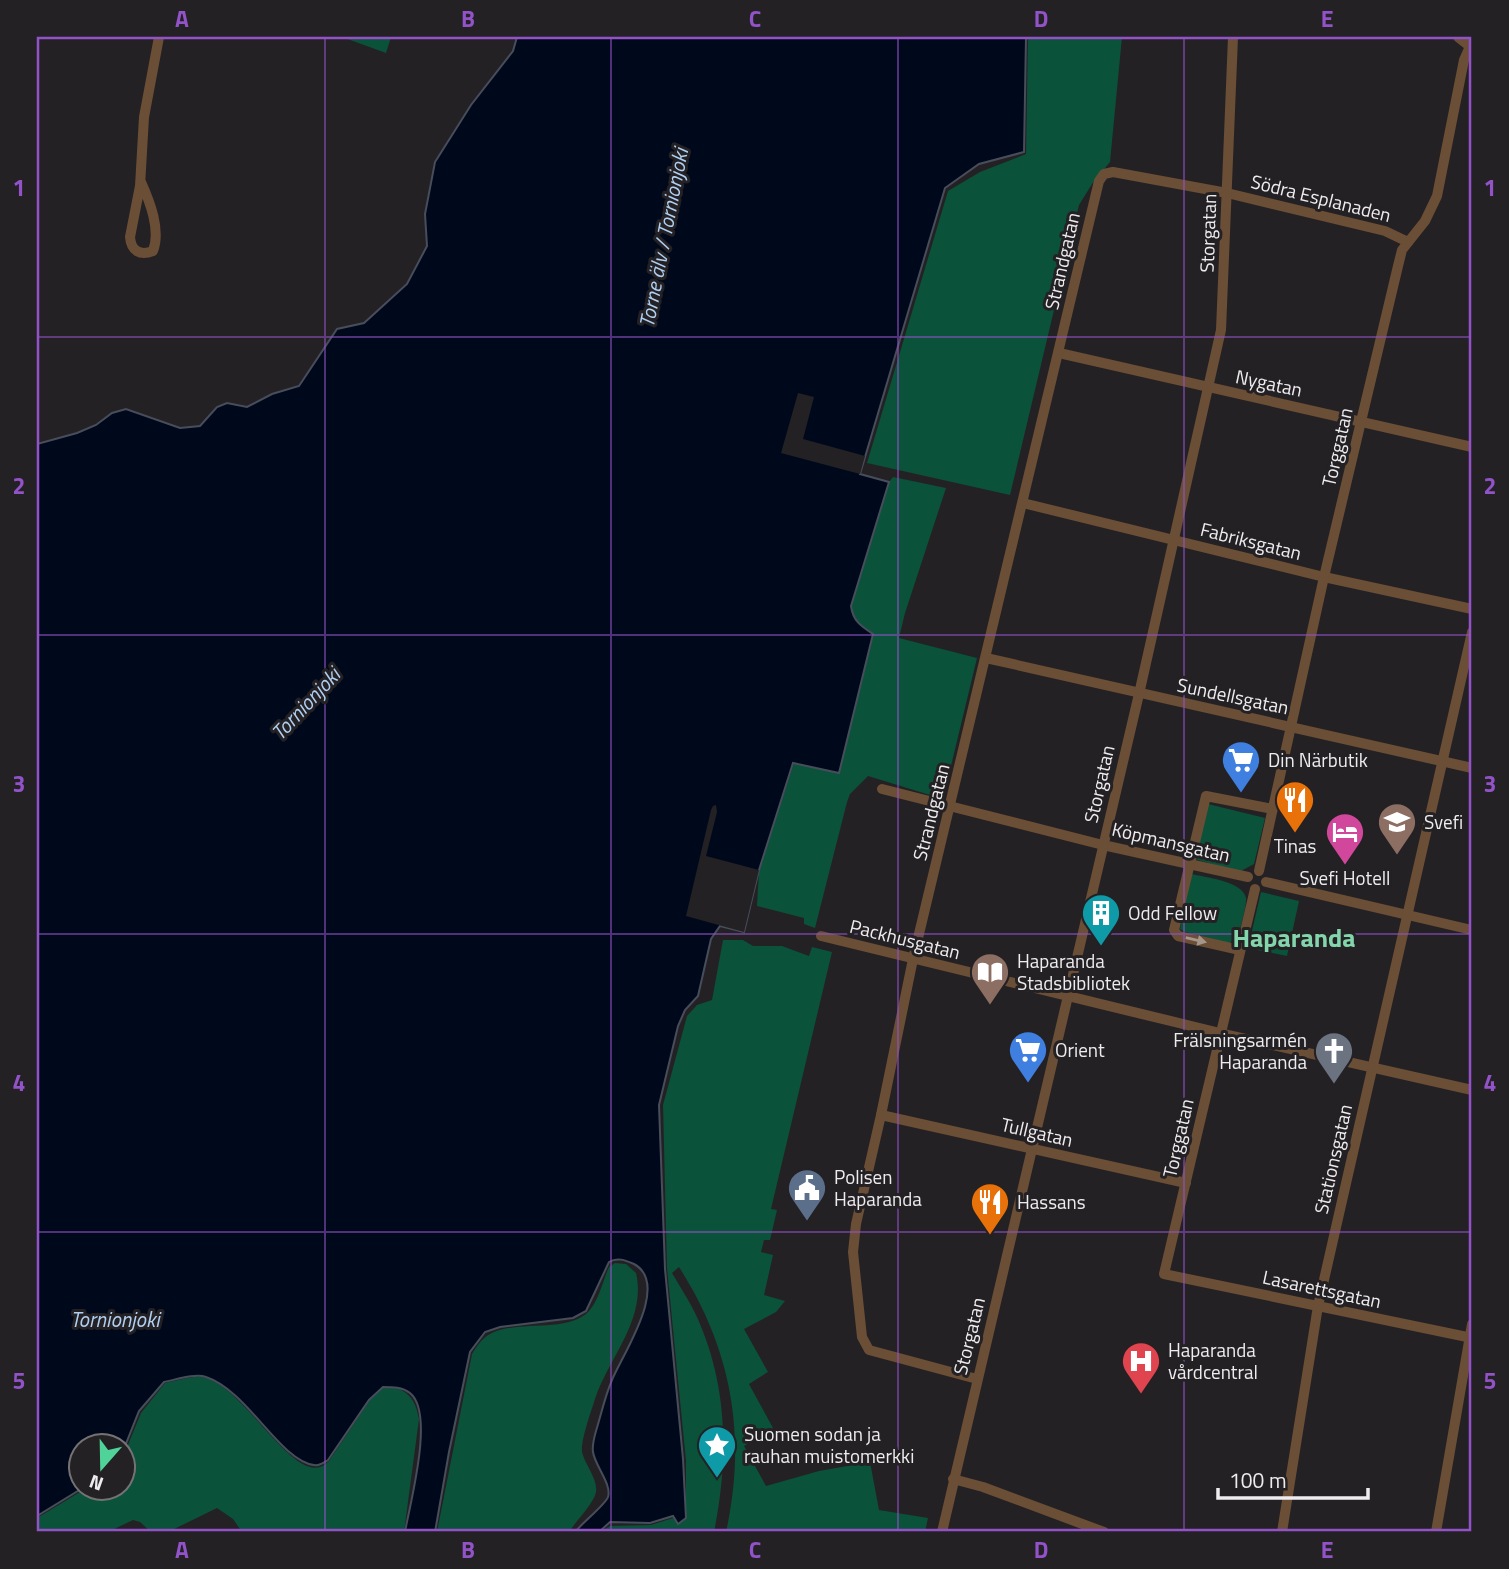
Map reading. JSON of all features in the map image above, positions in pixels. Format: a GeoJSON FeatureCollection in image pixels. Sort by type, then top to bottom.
{"type":"FeatureCollection","features":[{"type":"Feature","properties":{"kind":"street"},"geometry":{"type":"LineString","coordinates":[[141,182],[151,209],[156,239],[153,251],[145,254],[137,252],[131,246],[130,237],[141,182],[144,117],[159,37]]}},
{"type":"Feature","properties":{"kind":"street","name":"Storgatan"},"geometry":{"type":"LineString","coordinates":[[942,1532],[1139,694],[1221,330],[1233,37]]}},
{"type":"Feature","properties":{"kind":"street"},"geometry":{"type":"LineString","coordinates":[[1458,37],[1472,46]]}},
{"type":"Feature","properties":{"kind":"street","name":"Torggatan"},"geometry":{"type":"LineString","coordinates":[[1259,871],[1324,577],[1398,266],[1408,242],[1425,221],[1437,196],[1464,60],[1472,46]]}},
{"type":"Feature","properties":{"kind":"street","name":"Södra Esplanaden"},"geometry":{"type":"LineString","coordinates":[[1102,177],[1112,172],[1227,193],[1385,231],[1408,242]]}},
{"type":"Feature","properties":{"kind":"street","name":"Strandgatan"},"geometry":{"type":"LineString","coordinates":[[977,1379],[869,1350],[863,1342],[853,1252],[856,1224],[913,959],[1098,181],[1102,177]]}},
{"type":"Feature","properties":{"kind":"street","name":"Nygatan"},"geometry":{"type":"LineString","coordinates":[[1059,353],[1472,447]]}},
{"type":"Feature","properties":{"kind":"street","name":"Fabriksgatan"},"geometry":{"type":"LineString","coordinates":[[1023,503],[1324,577],[1472,609]]}},
{"type":"Feature","properties":{"kind":"street","name":"Stationsgatan"},"geometry":{"type":"LineString","coordinates":[[1282,1532],[1318,1306],[1472,632]]}},
{"type":"Feature","properties":{"kind":"street","name":"Sundellsgatan"},"geometry":{"type":"LineString","coordinates":[[986,658],[1472,768]]}},
{"type":"Feature","properties":{"kind":"street","name":"Köpmansgatan"},"geometry":{"type":"LineString","coordinates":[[882,789],[1103,845],[1248,877]]}},
{"type":"Feature","properties":{"kind":"street"},"geometry":{"type":"LineString","coordinates":[[1240,950],[1178,936],[1174,930],[1189,864],[1206,796],[1273,809]]}},
{"type":"Feature","properties":{"kind":"street"},"geometry":{"type":"LineString","coordinates":[[1259,871],[1264,874],[1266,882],[1263,887],[1255,889],[1250,885],[1248,877],[1251,872],[1259,871]]}},
{"type":"Feature","properties":{"kind":"street"},"geometry":{"type":"LineString","coordinates":[[1266,882],[1472,930]]}},
{"type":"Feature","properties":{"kind":"street","name":"Torggatan"},"geometry":{"type":"LineString","coordinates":[[1164,1273],[1255,889]]}},
{"type":"Feature","properties":{"kind":"street","name":"Packhusgatan"},"geometry":{"type":"LineString","coordinates":[[821,936],[1220,1033],[1472,1090]]}},
{"type":"Feature","properties":{"kind":"street","name":"Tullgatan"},"geometry":{"type":"LineString","coordinates":[[881,1115],[1186,1183]]}},
{"type":"Feature","properties":{"kind":"street","name":"Lasarettsgatan"},"geometry":{"type":"LineString","coordinates":[[1164,1273],[1471,1338]]}},
{"type":"Feature","properties":{"kind":"street"},"geometry":{"type":"LineString","coordinates":[[1436,1532],[1472,1324]]}},
{"type":"Feature","properties":{"kind":"street"},"geometry":{"type":"LineString","coordinates":[[953,1479],[983,1487],[1104,1532]]}},
{"type":"Feature","properties":{"kind":"green space"},"geometry":{"type":"Polygon","coordinates":[[[342,37],[391,37],[386,53],[342,37]]]}},
{"type":"Feature","properties":{"kind":"green space"},"geometry":{"type":"Polygon","coordinates":[[[1028,37],[1122,37],[1110,162],[1079,205],[1010,495],[867,463],[948,191],[980,172],[1026,154],[1028,37]]]}},
{"type":"Feature","properties":{"kind":"green space"},"geometry":{"type":"Polygon","coordinates":[[[893,477],[946,488],[899,638],[977,658],[943,799],[868,776],[850,794],[815,928],[804,924],[804,918],[757,906],[759,870],[794,763],[839,773],[873,635],[861,626],[851,606],[889,482],[893,477]]]}},
{"type":"Feature","properties":{"kind":"green space"},"geometry":{"type":"Polygon","coordinates":[[[1208,804],[1265,818],[1254,864],[1239,872],[1195,859],[1208,804]]]}},
{"type":"Feature","properties":{"kind":"green space"},"geometry":{"type":"Polygon","coordinates":[[[1191,874],[1231,884],[1243,892],[1246,902],[1238,937],[1229,943],[1180,929],[1191,874]]]}},
{"type":"Feature","properties":{"kind":"green space"},"geometry":{"type":"Polygon","coordinates":[[[1261,892],[1299,901],[1287,956],[1248,948],[1261,892]]]}},
{"type":"Feature","properties":{"kind":"green space"},"geometry":{"type":"Polygon","coordinates":[[[723,940],[743,940],[753,946],[782,946],[809,956],[812,947],[832,952],[771,1209],[777,1210],[770,1240],[764,1240],[761,1252],[773,1255],[764,1295],[785,1301],[776,1312],[744,1329],[768,1372],[749,1384],[773,1428],[744,1446],[766,1486],[819,1471],[870,1462],[879,1510],[928,1518],[925,1532],[726,1532],[735,1462],[730,1395],[712,1330],[679,1267],[672,1273],[693,1309],[707,1341],[720,1394],[723,1422],[722,1477],[714,1532],[600,1532],[610,1526],[651,1525],[673,1518],[678,1524],[686,1517],[686,1461],[667,1268],[663,1105],[687,1016],[697,1005],[712,1000],[723,940]]]}},
{"type":"Feature","properties":{"kind":"green space"},"geometry":{"type":"Polygon","coordinates":[[[413,1261],[421,1419],[418,1407],[409,1393],[392,1387],[411,1398],[419,1419],[404,1532],[242,1532],[233,1519],[217,1508],[168,1532],[151,1532],[140,1522],[133,1520],[108,1532],[37,1532],[37,1518],[66,1500],[136,1502],[136,1432],[133,1432],[141,1413],[165,1383],[202,1377],[217,1383],[248,1410],[294,1458],[308,1466],[320,1467],[329,1461],[370,1400],[384,1387],[369,1400],[328,1460],[319,1466],[301,1461],[291,1453],[247,1405],[413,1261]]]}},
{"type":"Feature","properties":{"kind":"green space"},"geometry":{"type":"Polygon","coordinates":[[[615,1263],[626,1264],[636,1273],[638,1290],[631,1323],[601,1384],[583,1440],[582,1452],[596,1487],[592,1501],[569,1532],[437,1532],[472,1354],[482,1340],[501,1330],[556,1324],[580,1318],[589,1311],[609,1267],[615,1263]]]}},
{"type":"Feature","properties":{"kind":"water"},"geometry":{"type":"Polygon","coordinates":[[[517,37],[1026,37],[1024,152],[979,164],[945,188],[860,474],[889,482],[851,606],[858,623],[873,634],[839,773],[793,763],[759,870],[744,932],[720,926],[711,939],[698,996],[685,1010],[678,1026],[659,1105],[665,1269],[686,1518],[678,1524],[673,1516],[650,1523],[610,1522],[599,1532],[575,1532],[608,1497],[608,1486],[593,1452],[594,1439],[610,1386],[641,1320],[646,1303],[648,1287],[644,1274],[634,1264],[618,1259],[609,1262],[586,1311],[573,1318],[500,1327],[485,1332],[470,1352],[435,1532],[405,1532],[421,1438],[417,1404],[410,1393],[401,1388],[383,1387],[369,1400],[328,1460],[316,1465],[301,1460],[288,1451],[236,1396],[221,1385],[201,1376],[164,1382],[139,1411],[131,1432],[66,1432],[66,1498],[37,1516],[37,444],[77,433],[96,425],[112,413],[126,409],[180,428],[200,426],[217,407],[227,403],[247,407],[272,394],[299,386],[337,329],[364,323],[407,284],[427,246],[425,214],[435,162],[471,105],[513,51],[517,37]]]}},
{"type":"Feature","properties":{"kind":"pier"},"geometry":{"type":"Polygon","coordinates":[[[798,393],[814,397],[803,439],[865,456],[860,474],[781,453],[798,393]]]}},
{"type":"Feature","properties":{"kind":"pier"},"geometry":{"type":"Polygon","coordinates":[[[716,805],[717,812],[706,856],[759,870],[744,932],[686,916],[711,810],[716,805]]]}},
{"type":"Feature","properties":{"kind":"place","name":"Din Närbutik"},"geometry":{"type":"Point","coordinates":[1241,794]}},
{"type":"Feature","properties":{"kind":"place","name":"Tinas"},"geometry":{"type":"Point","coordinates":[1295,834]}},
{"type":"Feature","properties":{"kind":"place","name":"Svefi"},"geometry":{"type":"Point","coordinates":[1397,856]}},
{"type":"Feature","properties":{"kind":"place","name":"Svefi Hotell"},"geometry":{"type":"Point","coordinates":[1345,866]}},
{"type":"Feature","properties":{"kind":"place","name":"Odd Fellow"},"geometry":{"type":"Point","coordinates":[1101,947]}},
{"type":"Feature","properties":{"kind":"place","name":"Haparanda Stadsbibliotek"},"geometry":{"type":"Point","coordinates":[990,1006]}},
{"type":"Feature","properties":{"kind":"place","name":"Orient"},"geometry":{"type":"Point","coordinates":[1028,1084]}},
{"type":"Feature","properties":{"kind":"place","name":"Frälsningsarmén Haparanda"},"geometry":{"type":"Point","coordinates":[1334,1085]}},
{"type":"Feature","properties":{"kind":"place","name":"Polisen Haparanda"},"geometry":{"type":"Point","coordinates":[807,1222]}},
{"type":"Feature","properties":{"kind":"place","name":"Hassans"},"geometry":{"type":"Point","coordinates":[990,1236]}},
{"type":"Feature","properties":{"kind":"place","name":"Haparanda vårdcentral"},"geometry":{"type":"Point","coordinates":[1141,1395]}},
{"type":"Feature","properties":{"kind":"place","name":"Suomen sodan ja rauhan muistomerkki"},"geometry":{"type":"Point","coordinates":[717,1479]}},
{"type":"Feature","properties":{"kind":"district","name":"Haparanda"},"geometry":{"type":"Point","coordinates":[1294,938]}},
{"type":"Feature","properties":{"kind":"water label","name":"Torne älv / Tornionjoki"},"geometry":{"type":"Point","coordinates":[664,238]}},
{"type":"Feature","properties":{"kind":"water label","name":"Tornionjoki"},"geometry":{"type":"Point","coordinates":[306,704]}},
{"type":"Feature","properties":{"kind":"water label","name":"Tornionjoki"},"geometry":{"type":"Point","coordinates":[115,1320]}}]}
